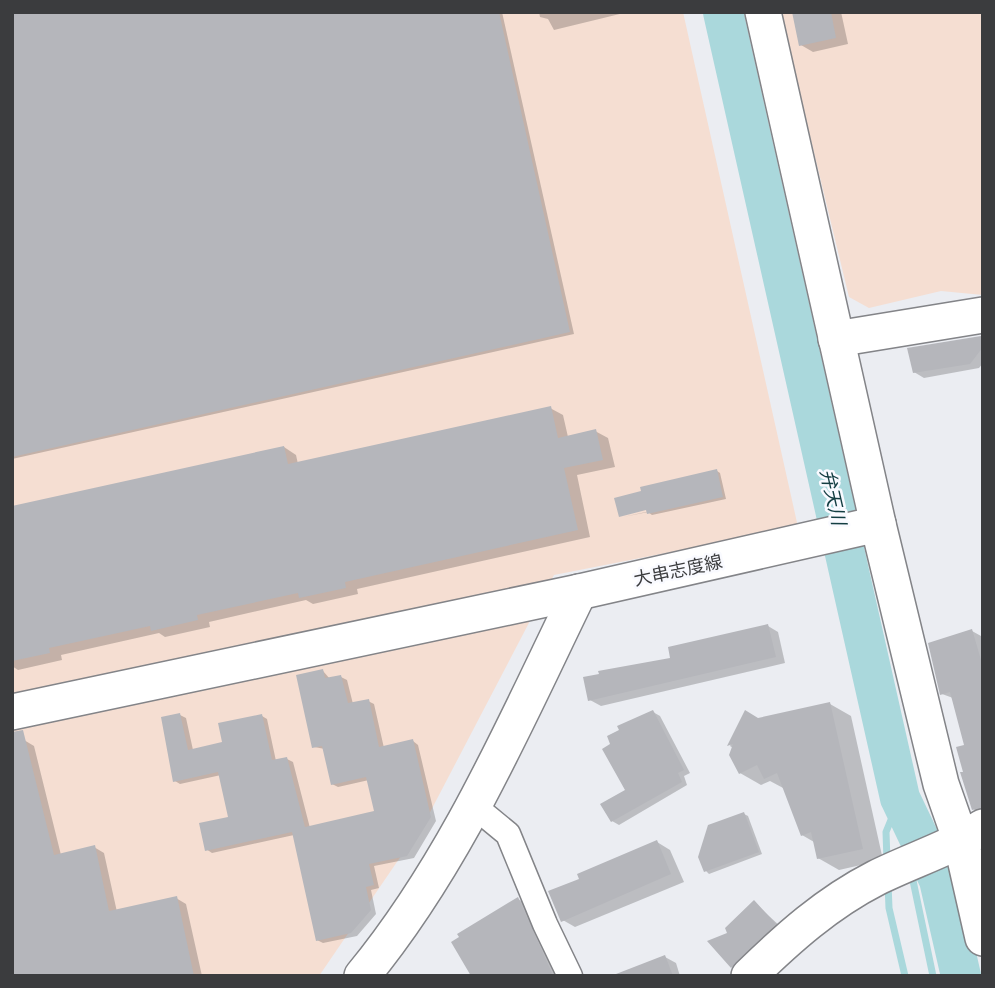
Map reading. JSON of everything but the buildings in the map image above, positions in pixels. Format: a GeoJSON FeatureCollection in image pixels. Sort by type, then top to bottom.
{"type":"FeatureCollection","features":[{"type":"Feature","properties":{"kind":"main road"},"geometry":{"type":"LineString","coordinates":[[763,12],[836,340],[865,528],[941,784],[972,834],[983,938]]}},
{"type":"Feature","properties":{"kind":"main road"},"geometry":{"type":"LineString","coordinates":[[836,340],[983,315]]}},
{"type":"Feature","properties":{"kind":"main road","name":"大串志度線"},"geometry":{"type":"LineString","coordinates":[[12,712],[579,592],[865,528]]}},
{"type":"Feature","properties":{"kind":"main road"},"geometry":{"type":"LineString","coordinates":[[362,976],[432,876],[474,806],[579,592]]}},
{"type":"Feature","properties":{"kind":"main road"},"geometry":{"type":"LineString","coordinates":[[749,976],[791,935],[827,907],[877,877],[972,834]]}},
{"type":"Feature","properties":{"kind":"street"},"geometry":{"type":"LineString","coordinates":[[474,806],[508,834],[545,924],[570,976]]}},
{"type":"Feature","properties":{"kind":"shaded area"},"geometry":{"type":"Polygon","coordinates":[[[12,12],[683,12],[798,527],[554,575],[427,818],[319,976],[12,976],[12,12]]]}},
{"type":"Feature","properties":{"kind":"shaded area"},"geometry":{"type":"Polygon","coordinates":[[[780,12],[983,12],[983,295],[941,291],[869,308],[849,297],[780,12]]]}},
{"type":"Feature","properties":{"kind":"waterway","name":"弁天川"},"geometry":{"type":"LineString","coordinates":[[723,12],[900,798],[939,880],[961,976]]}},
{"type":"Feature","properties":{"kind":"waterway"},"geometry":{"type":"LineString","coordinates":[[900,798],[908,852]]}},
{"type":"Feature","properties":{"kind":"waterway"},"geometry":{"type":"LineString","coordinates":[[887,861],[886,832],[900,798]]}},
{"type":"Feature","properties":{"kind":"waterway"},"geometry":{"type":"LineString","coordinates":[[911,871],[933,976]]}},
{"type":"Feature","properties":{"kind":"waterway"},"geometry":{"type":"LineString","coordinates":[[888,884],[889,908],[905,976]]}}]}
